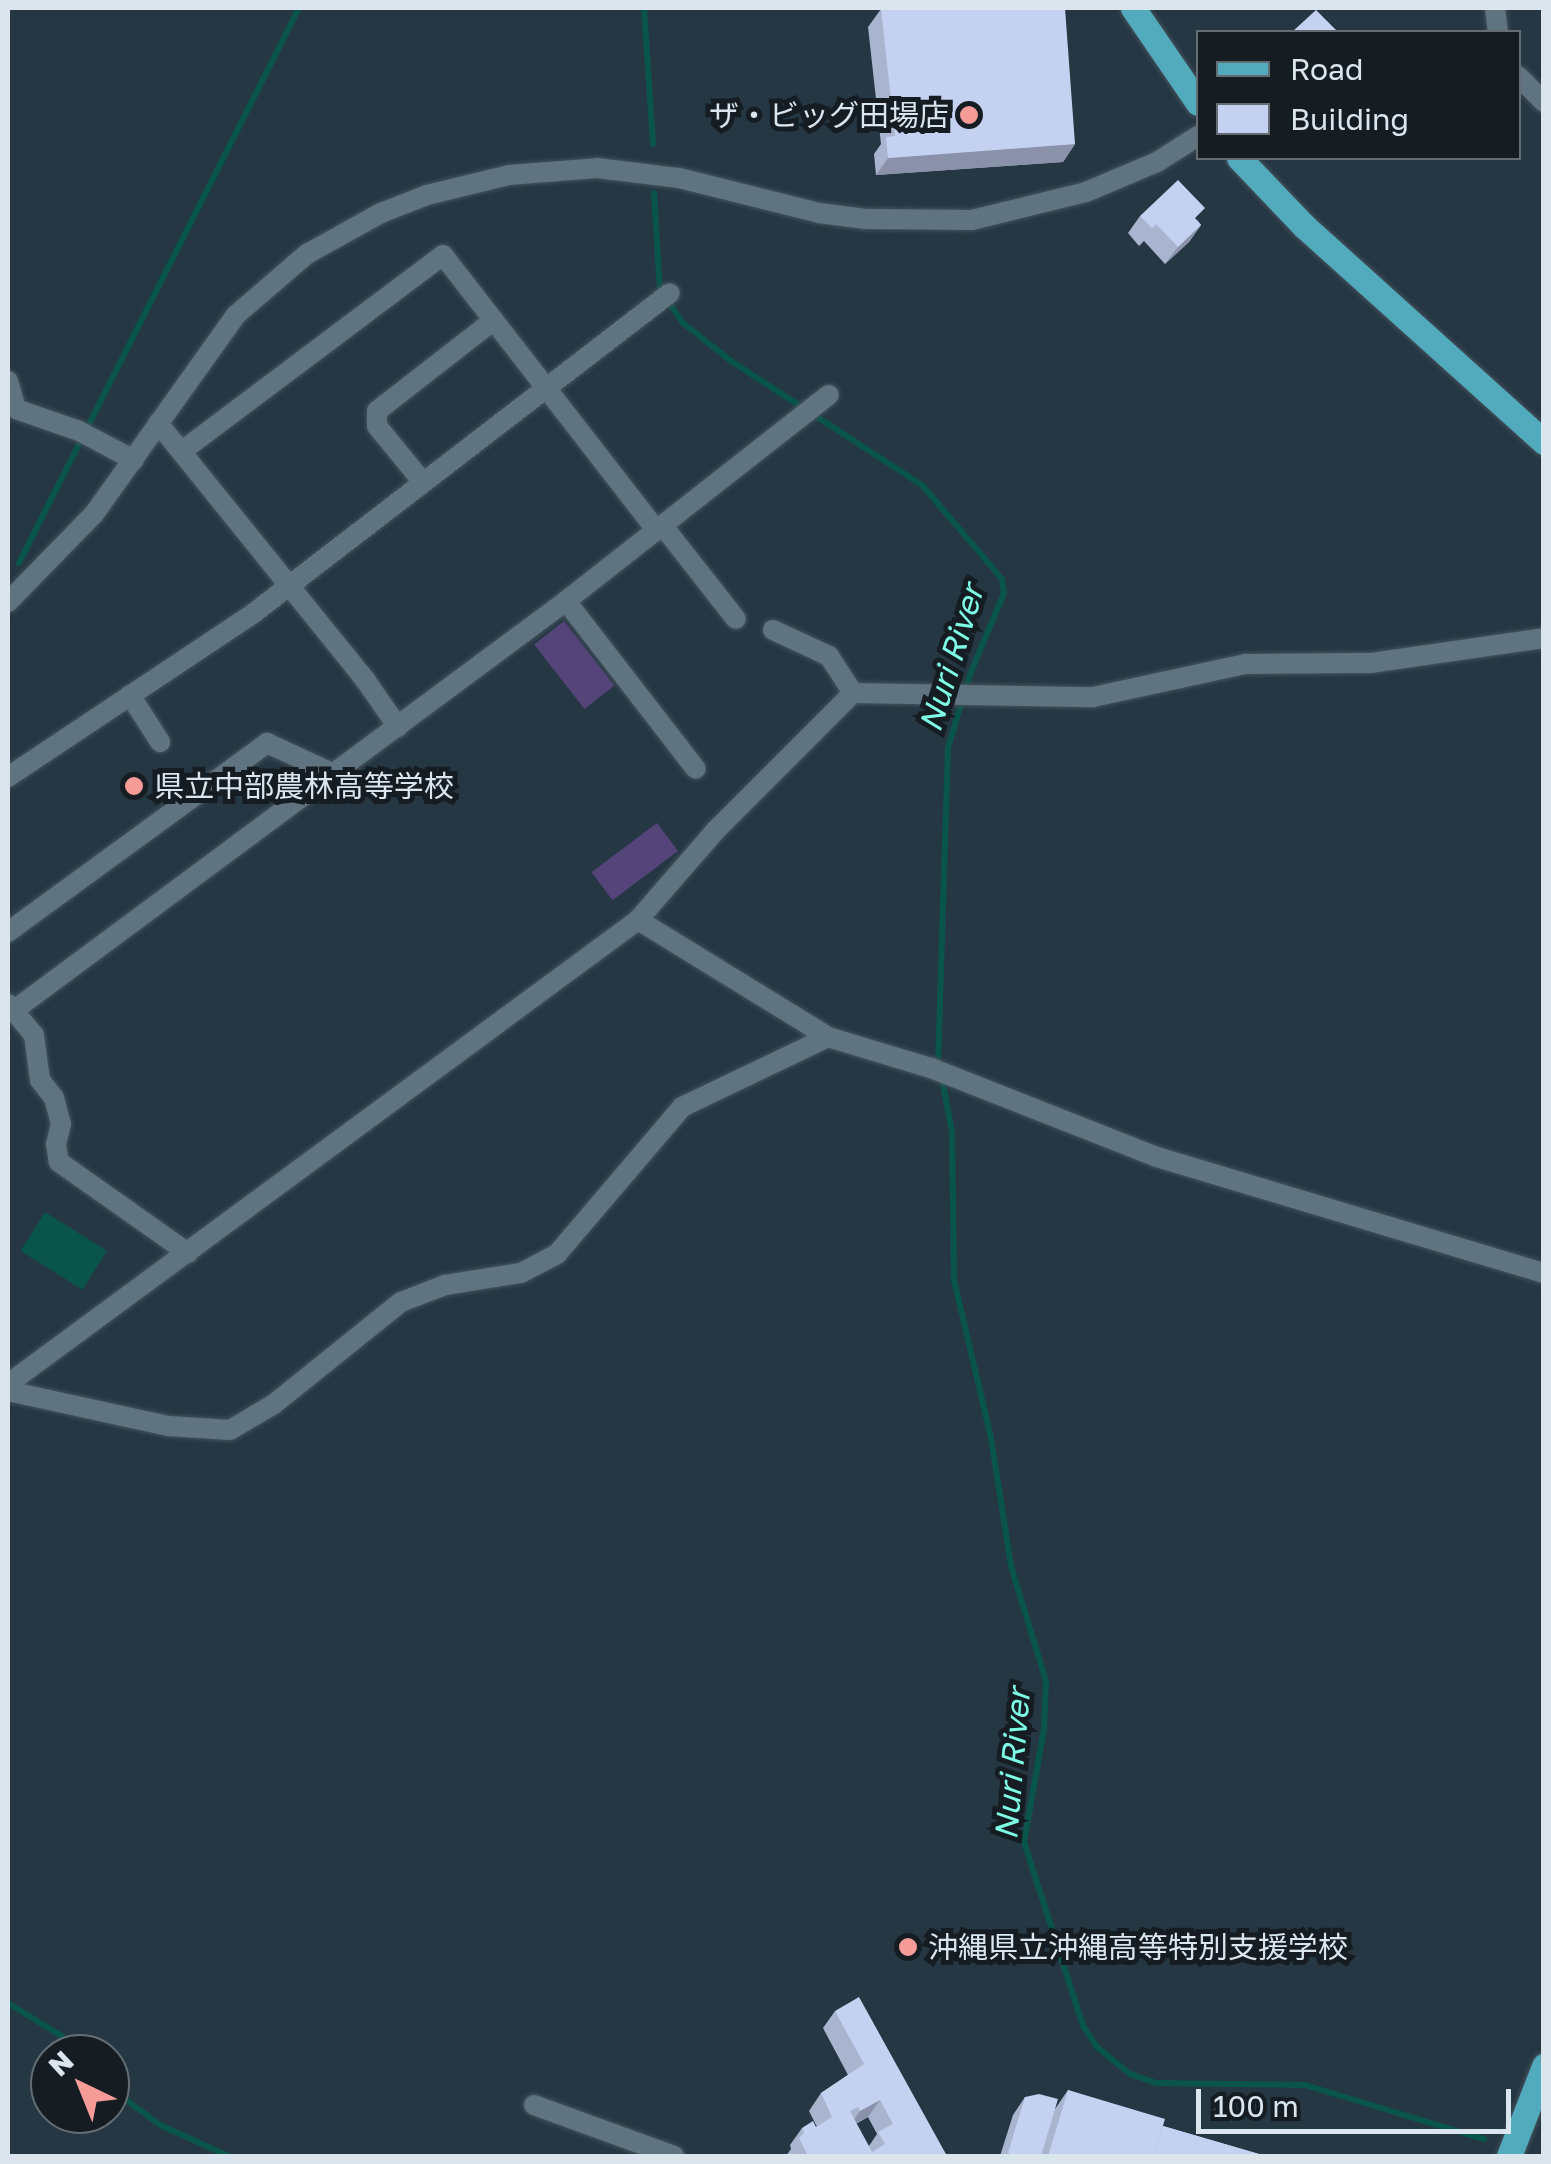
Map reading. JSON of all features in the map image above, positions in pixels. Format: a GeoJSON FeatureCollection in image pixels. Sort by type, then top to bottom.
{"type":"FeatureCollection","features":[{"type":"Feature","properties":{"kind":"main road"},"geometry":{"type":"LineString","coordinates":[[1133,8],[1196,100]]}},
{"type":"Feature","properties":{"kind":"main road"},"geometry":{"type":"LineString","coordinates":[[1241,160],[1304,226],[1544,442]]}},
{"type":"Feature","properties":{"kind":"main road"},"geometry":{"type":"LineString","coordinates":[[1509,2156],[1544,2066]]}},
{"type":"Feature","properties":{"kind":"street"},"geometry":{"type":"LineString","coordinates":[[1521,79],[1544,102]]}},
{"type":"Feature","properties":{"kind":"street"},"geometry":{"type":"LineString","coordinates":[[8,602],[94,514],[209,348],[272,281],[308,254],[368,220],[466,183],[550,170],[638,172],[819,212],[900,222],[972,220],[1086,192],[1157,162],[1196,137]]}},
{"type":"Feature","properties":{"kind":"street"},"geometry":{"type":"LineString","coordinates":[[182,451],[443,255],[736,619]]}},
{"type":"Feature","properties":{"kind":"street"},"geometry":{"type":"LineString","coordinates":[[8,777],[255,612],[288,582],[670,293]]}},
{"type":"Feature","properties":{"kind":"street"},"geometry":{"type":"LineString","coordinates":[[422,481],[376,426],[377,412],[494,320]]}},
{"type":"Feature","properties":{"kind":"street"},"geometry":{"type":"LineString","coordinates":[[8,381],[12,416],[78,432],[134,460]]}},
{"type":"Feature","properties":{"kind":"street"},"geometry":{"type":"LineString","coordinates":[[188,1253],[59,1162],[56,1144],[62,1124],[54,1098],[40,1080],[34,1035],[10,1007],[398,727],[829,396]]}},
{"type":"Feature","properties":{"kind":"street"},"geometry":{"type":"LineString","coordinates":[[158,423],[288,582],[398,727]]}},
{"type":"Feature","properties":{"kind":"street"},"geometry":{"type":"LineString","coordinates":[[566,600],[696,768]]}},
{"type":"Feature","properties":{"kind":"street"},"geometry":{"type":"LineString","coordinates":[[773,630],[829,656],[853,692]]}},
{"type":"Feature","properties":{"kind":"street"},"geometry":{"type":"LineString","coordinates":[[8,1388],[638,920],[715,831],[853,692],[1093,697],[1246,664],[1372,663],[1544,638]]}},
{"type":"Feature","properties":{"kind":"street"},"geometry":{"type":"LineString","coordinates":[[130,695],[160,742]]}},
{"type":"Feature","properties":{"kind":"street"},"geometry":{"type":"LineString","coordinates":[[8,932],[267,743],[334,774]]}},
{"type":"Feature","properties":{"kind":"street"},"geometry":{"type":"LineString","coordinates":[[638,920],[828,1037],[931,1068],[1157,1157],[1544,1273]]}},
{"type":"Feature","properties":{"kind":"street"},"geometry":{"type":"LineString","coordinates":[[8,1388],[169,1426],[230,1430],[274,1404],[401,1302],[446,1285],[522,1273],[557,1254],[682,1107],[828,1037]]}},
{"type":"Feature","properties":{"kind":"street"},"geometry":{"type":"LineString","coordinates":[[534,2106],[674,2156]]}},
{"type":"Feature","properties":{"kind":"shaded area"},"geometry":{"type":"Polygon","coordinates":[[[564,621],[614,686],[585,709],[534,644],[564,621]]]}},
{"type":"Feature","properties":{"kind":"shaded area"},"geometry":{"type":"Polygon","coordinates":[[[657,823],[678,851],[613,900],[592,872],[657,823]]]}},
{"type":"Feature","properties":{"kind":"shaded area"},"geometry":{"type":"Polygon","coordinates":[[[45,1212],[107,1251],[83,1290],[21,1251],[45,1212]]]}},
{"type":"Feature","properties":{"kind":"building","name":"ザ・ビッグ田場店"},"geometry":{"type":"Polygon","coordinates":[[[1065,8],[1075,144],[888,158],[886,137],[895,136],[881,9],[1065,8]]]}},
{"type":"Feature","properties":{"kind":"building"},"geometry":{"type":"Polygon","coordinates":[[[1316,10],[1336,30],[1294,30],[1316,10]]]}},
{"type":"Feature","properties":{"kind":"building"},"geometry":{"type":"Polygon","coordinates":[[[1178,180],[1205,208],[1195,218],[1201,225],[1178,247],[1156,224],[1152,228],[1140,216],[1178,180]]]}},
{"type":"Feature","properties":{"kind":"building"},"geometry":{"type":"Polygon","coordinates":[[[859,1997],[947,2156],[808,2156],[799,2138],[804,2133],[802,2128],[813,2121],[816,2127],[832,2117],[821,2093],[864,2064],[835,2011],[859,1997]],[[880,2100],[860,2111],[858,2107],[850,2111],[872,2152],[885,2144],[878,2132],[893,2124],[880,2100]]]}},
{"type":"Feature","properties":{"kind":"building"},"geometry":{"type":"Polygon","coordinates":[[[1068,2090],[1165,2119],[1154,2156],[1048,2156],[1068,2090]]]}},
{"type":"Feature","properties":{"kind":"building"},"geometry":{"type":"Polygon","coordinates":[[[1039,2094],[1058,2099],[1041,2156],[1008,2153],[1025,2097],[1039,2094]]]}},
{"type":"Feature","properties":{"kind":"building"},"geometry":{"type":"Polygon","coordinates":[[[1163,2126],[1266,2156],[1154,2156],[1163,2126]]]}},
{"type":"Feature","properties":{"kind":"waterway"},"geometry":{"type":"LineString","coordinates":[[19,563],[299,8]]}},
{"type":"Feature","properties":{"kind":"waterway","name":"Nuri River"},"geometry":{"type":"LineString","coordinates":[[644,8],[653,144]]}},
{"type":"Feature","properties":{"kind":"waterway","name":"Nuri River"},"geometry":{"type":"LineString","coordinates":[[654,193],[660,290],[683,323],[731,361],[922,485],[1002,579],[1004,593],[971,672],[948,747],[938,1062]]}},
{"type":"Feature","properties":{"kind":"waterway","name":"Nuri River"},"geometry":{"type":"LineString","coordinates":[[942,1079],[952,1132],[954,1280],[991,1438],[1011,1566],[1046,1681],[1044,1729],[1024,1842],[1083,2026],[1097,2047],[1130,2074],[1156,2083],[1305,2085],[1484,2139]]}},
{"type":"Feature","properties":{"kind":"waterway"},"geometry":{"type":"LineString","coordinates":[[8,2003],[58,2034]]}},
{"type":"Feature","properties":{"kind":"waterway"},"geometry":{"type":"LineString","coordinates":[[130,2103],[160,2125],[228,2156]]}},
{"type":"Feature","properties":{"kind":"place","name":"ザ・ビッグ田場店"},"geometry":{"type":"Point","coordinates":[969,115]}},
{"type":"Feature","properties":{"kind":"place","name":"県立中部農林高等学校"},"geometry":{"type":"Point","coordinates":[134,786]}},
{"type":"Feature","properties":{"kind":"place","name":"沖縄県立沖縄高等特別支援学校"},"geometry":{"type":"Point","coordinates":[908,1947]}}]}
